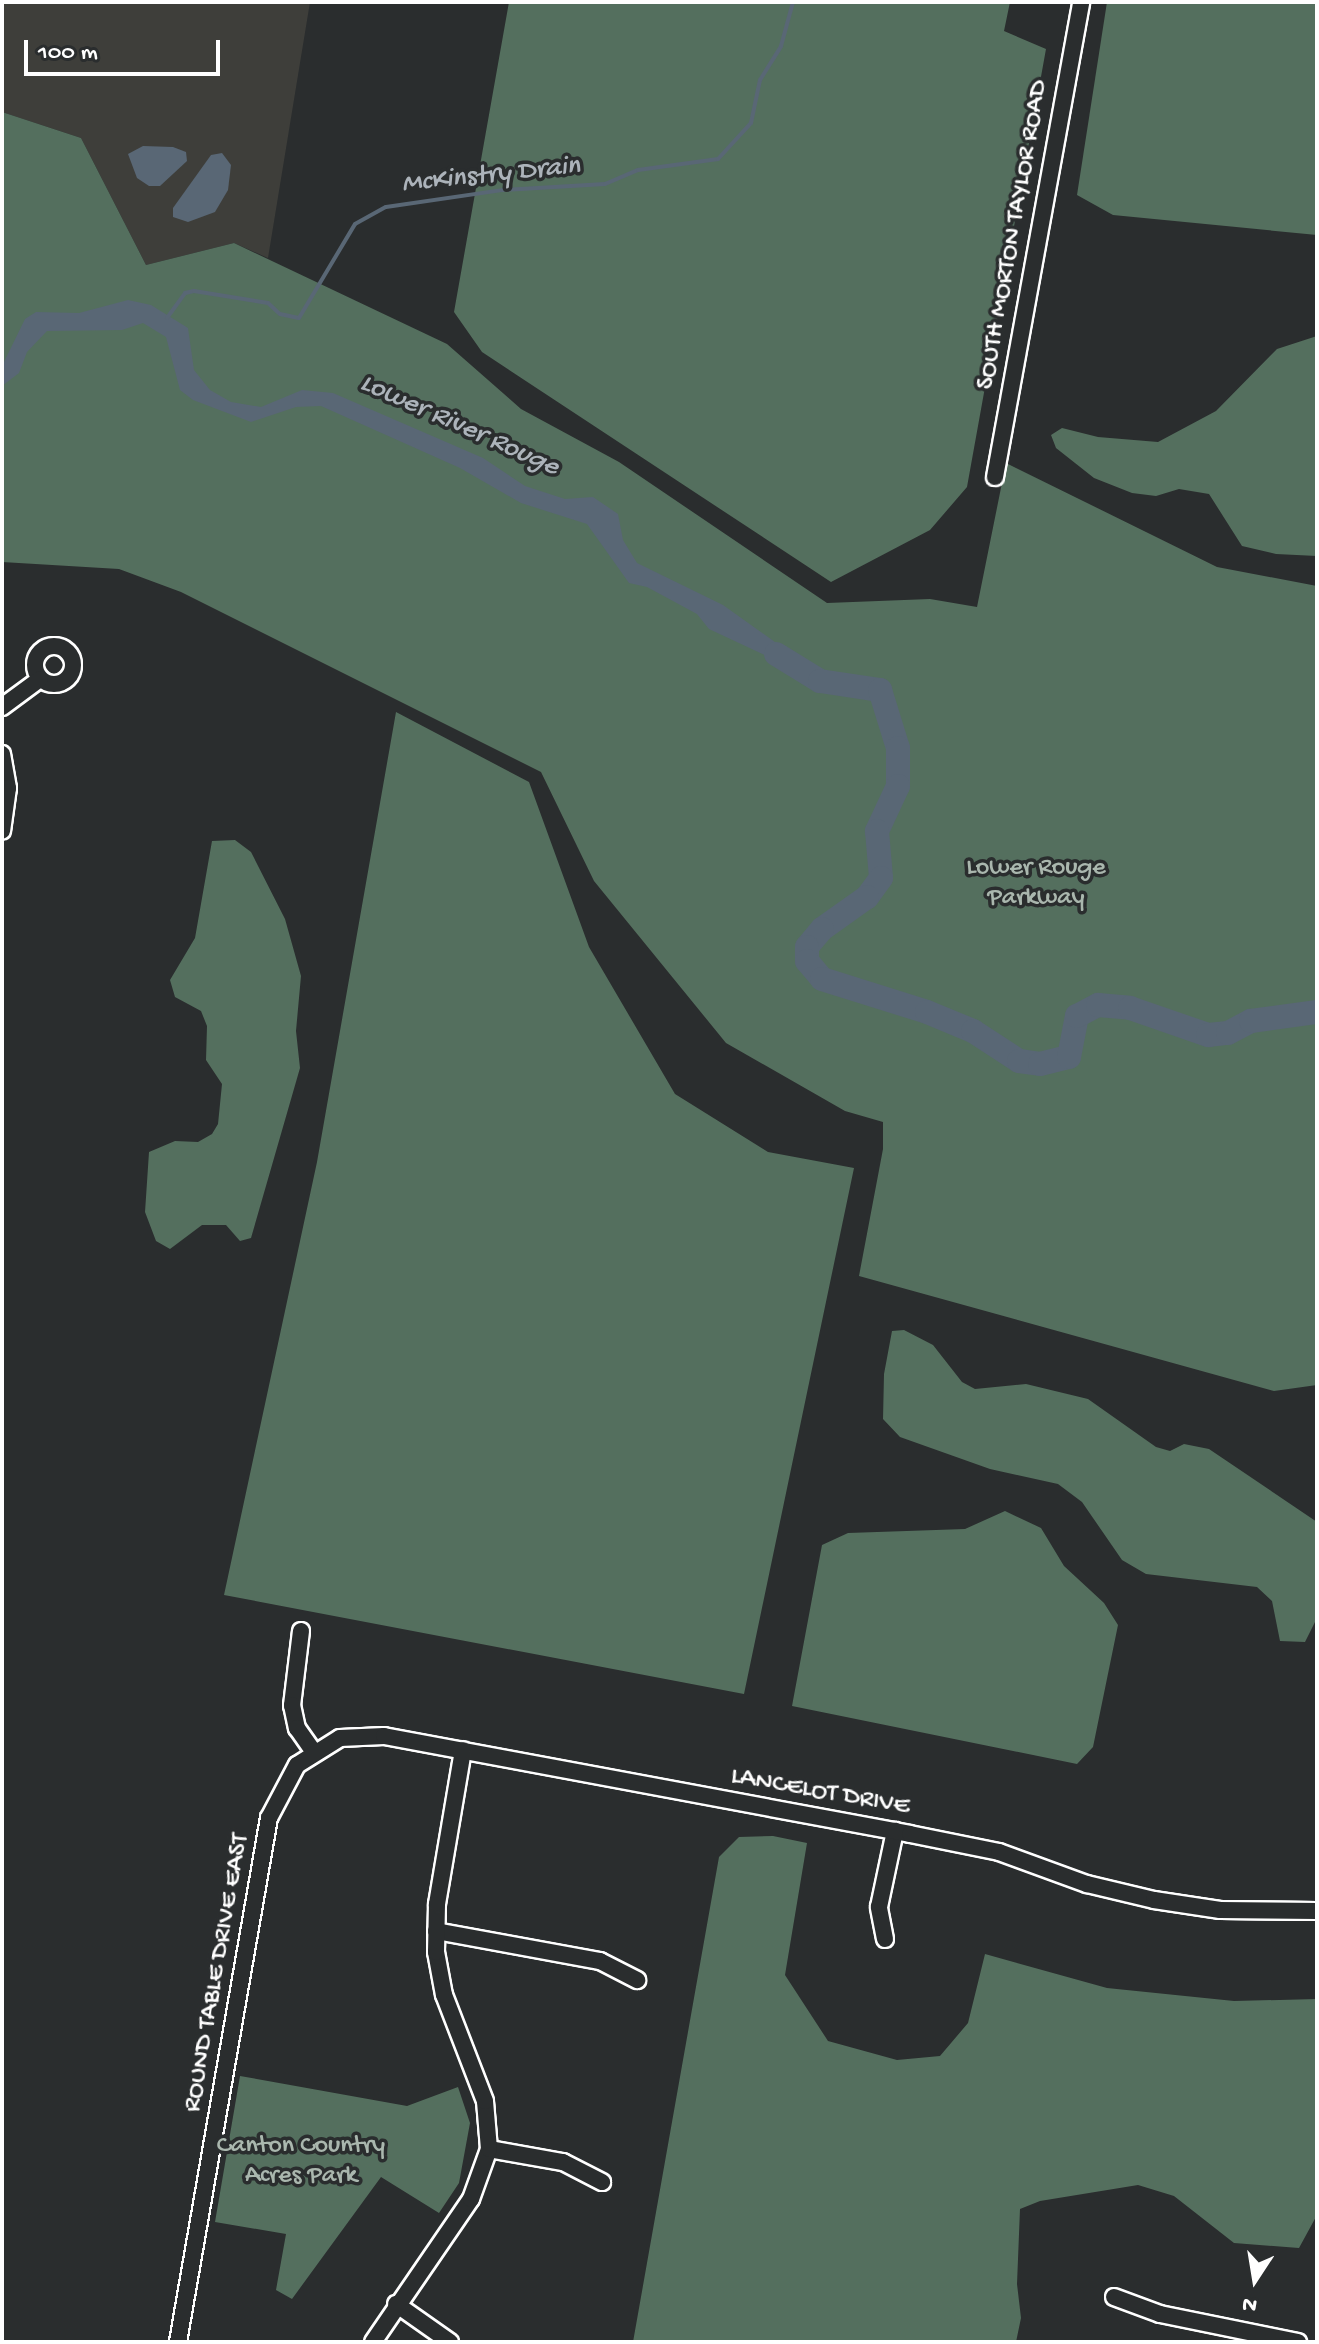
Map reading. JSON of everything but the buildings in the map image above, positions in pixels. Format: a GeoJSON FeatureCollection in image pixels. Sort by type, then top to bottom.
{"type":"FeatureCollection","features":[{"type":"Feature","properties":{"kind":"street","name":"SOUTH MORTON TAYLOR ROAD"},"geometry":{"type":"LineString","coordinates":[[995,477],[1081,2]]}},
{"type":"Feature","properties":{"kind":"street"},"geometry":{"type":"LineString","coordinates":[[2,707],[40,679]]}},
{"type":"Feature","properties":{"kind":"street"},"geometry":{"type":"LineString","coordinates":[[2,754],[8,788],[2,831]]}},
{"type":"Feature","properties":{"kind":"street"},"geometry":{"type":"LineString","coordinates":[[301,1631],[292,1705],[297,1728],[313,1751]]}},
{"type":"Feature","properties":{"kind":"street","name":"LANCELOT DRIVE"},"geometry":{"type":"LineString","coordinates":[[313,1751],[340,1738],[368,1734],[999,1852],[1087,1884],[1154,1900],[1220,1910],[1317,1911]]}},
{"type":"Feature","properties":{"kind":"street"},"geometry":{"type":"LineString","coordinates":[[373,2342],[396,2304],[471,2199],[489,2149],[485,2101],[444,1995],[436,1931],[463,1750]]}},
{"type":"Feature","properties":{"kind":"street","name":"ROUND TABLE DRIVE EAST"},"geometry":{"type":"LineString","coordinates":[[178,2342],[269,1818],[284,1780],[313,1751]]}},
{"type":"Feature","properties":{"kind":"street"},"geometry":{"type":"LineString","coordinates":[[885,1939],[879,1907],[895,1831]]}},
{"type":"Feature","properties":{"kind":"street"},"geometry":{"type":"LineString","coordinates":[[436,1931],[587,1958],[637,1980]]}},
{"type":"Feature","properties":{"kind":"street"},"geometry":{"type":"LineString","coordinates":[[489,2149],[563,2162],[602,2182]]}},
{"type":"Feature","properties":{"kind":"street"},"geometry":{"type":"LineString","coordinates":[[1114,2297],[1160,2314],[1298,2342]]}},
{"type":"Feature","properties":{"kind":"street"},"geometry":{"type":"LineString","coordinates":[[396,2304],[450,2342]]}},
{"type":"Feature","properties":{"kind":"shaded area"},"geometry":{"type":"Polygon","coordinates":[[[2,2],[310,2],[268,258],[234,243],[146,265],[81,138],[2,112],[2,2]]]}},
{"type":"Feature","properties":{"kind":"green space"},"geometry":{"type":"Polygon","coordinates":[[[509,2],[1010,2],[1004,31],[1046,49],[967,487],[930,530],[831,582],[482,352],[454,312],[509,2]]]}},
{"type":"Feature","properties":{"kind":"green space"},"geometry":{"type":"Polygon","coordinates":[[[1107,2],[1317,2],[1317,235],[1113,215],[1077,195],[1107,2]]]}},
{"type":"Feature","properties":{"kind":"green space","name":"Lower Rouge Parkway"},"geometry":{"type":"Polygon","coordinates":[[[2,112],[81,138],[146,265],[234,243],[447,344],[521,409],[619,462],[827,603],[930,599],[977,607],[1006,463],[1217,567],[1317,586],[1317,1385],[1274,1391],[859,1276],[883,1149],[883,1122],[845,1111],[726,1043],[594,881],[541,772],[181,592],[119,569],[2,562],[2,112]]]}},
{"type":"Feature","properties":{"kind":"green space"},"geometry":{"type":"Polygon","coordinates":[[[1317,336],[1317,556],[1276,554],[1242,546],[1209,494],[1179,489],[1156,496],[1132,493],[1094,478],[1056,448],[1051,435],[1062,428],[1098,437],[1158,442],[1216,411],[1277,349],[1317,336]]]}},
{"type":"Feature","properties":{"kind":"green space"},"geometry":{"type":"Polygon","coordinates":[[[396,712],[529,782],[589,947],[675,1094],[768,1152],[854,1168],[744,1694],[224,1595],[317,1162],[396,712]]]}},
{"type":"Feature","properties":{"kind":"green space"},"geometry":{"type":"Polygon","coordinates":[[[235,840],[251,852],[285,919],[301,976],[296,1031],[300,1068],[251,1238],[240,1241],[226,1225],[202,1225],[170,1249],[156,1241],[145,1212],[149,1152],[175,1141],[198,1142],[212,1134],[218,1124],[222,1084],[206,1060],[207,1026],[201,1011],[175,997],[170,980],[195,938],[212,841],[235,840]]]}},
{"type":"Feature","properties":{"kind":"green space"},"geometry":{"type":"Polygon","coordinates":[[[904,1330],[933,1345],[962,1382],[975,1389],[1026,1384],[1088,1399],[1156,1447],[1170,1451],[1184,1444],[1209,1449],[1317,1522],[1317,1618],[1305,1642],[1280,1641],[1272,1601],[1257,1587],[1146,1574],[1122,1560],[1082,1502],[1058,1484],[990,1469],[900,1437],[883,1419],[884,1374],[892,1331],[904,1330]]]}},
{"type":"Feature","properties":{"kind":"green space"},"geometry":{"type":"Polygon","coordinates":[[[1005,1511],[1041,1528],[1064,1566],[1104,1603],[1118,1625],[1093,1747],[1077,1764],[792,1706],[822,1545],[848,1533],[965,1529],[1005,1511]]]}},
{"type":"Feature","properties":{"kind":"green space"},"geometry":{"type":"Polygon","coordinates":[[[773,1836],[807,1843],[785,1975],[828,2041],[897,2060],[940,2056],[968,2023],[985,1954],[1107,1988],[1234,2001],[1317,1999],[1317,2215],[1299,2248],[1234,2243],[1174,2196],[1138,2185],[1040,2201],[1020,2209],[1017,2284],[1021,2318],[1016,2342],[633,2342],[719,1857],[739,1837],[773,1836]]]}},
{"type":"Feature","properties":{"kind":"green space","name":"Canton Country Acres Park"},"geometry":{"type":"Polygon","coordinates":[[[240,2076],[407,2106],[458,2087],[470,2123],[459,2183],[439,2213],[381,2177],[292,2299],[276,2290],[286,2234],[215,2222],[240,2076]]]}},
{"type":"Feature","properties":{"kind":"water"},"geometry":{"type":"Polygon","coordinates":[[[143,146],[173,147],[186,152],[187,161],[160,186],[149,186],[137,178],[128,154],[143,146]]]}},
{"type":"Feature","properties":{"kind":"water"},"geometry":{"type":"Polygon","coordinates":[[[222,153],[231,165],[228,190],[215,212],[188,222],[173,217],[173,208],[211,155],[222,153]]]}},
{"type":"Feature","properties":{"kind":"water"},"geometry":{"type":"Polygon","coordinates":[[[128,300],[151,305],[188,328],[194,370],[210,390],[231,402],[261,407],[302,390],[333,393],[483,458],[525,486],[565,499],[593,497],[618,514],[623,540],[637,563],[723,605],[782,647],[803,673],[709,629],[697,614],[647,587],[629,583],[587,524],[521,503],[460,468],[321,406],[296,407],[251,422],[193,400],[180,390],[166,337],[143,323],[122,330],[47,331],[27,352],[19,373],[2,386],[2,366],[25,319],[36,312],[79,313],[128,300]]]}},
{"type":"Feature","properties":{"kind":"waterway","name":"McKinstry Drain"},"geometry":{"type":"LineString","coordinates":[[167,318],[185,293],[194,291],[268,303],[280,314],[299,318],[355,224],[386,207],[502,190],[605,184],[638,170],[718,159],[751,123],[760,80],[781,46],[793,2]]}},
{"type":"Feature","properties":{"kind":"waterway","name":"Lower River Rouge"},"geometry":{"type":"LineString","coordinates":[[776,654],[820,681],[880,690],[898,748],[898,786],[877,831],[881,878],[867,897],[822,929],[807,947],[807,961],[822,979],[927,1012],[973,1031],[1019,1061],[1040,1064],[1069,1057],[1077,1016],[1098,1005],[1130,1008],[1208,1035],[1228,1033],[1251,1021],[1317,1012]]}}]}
